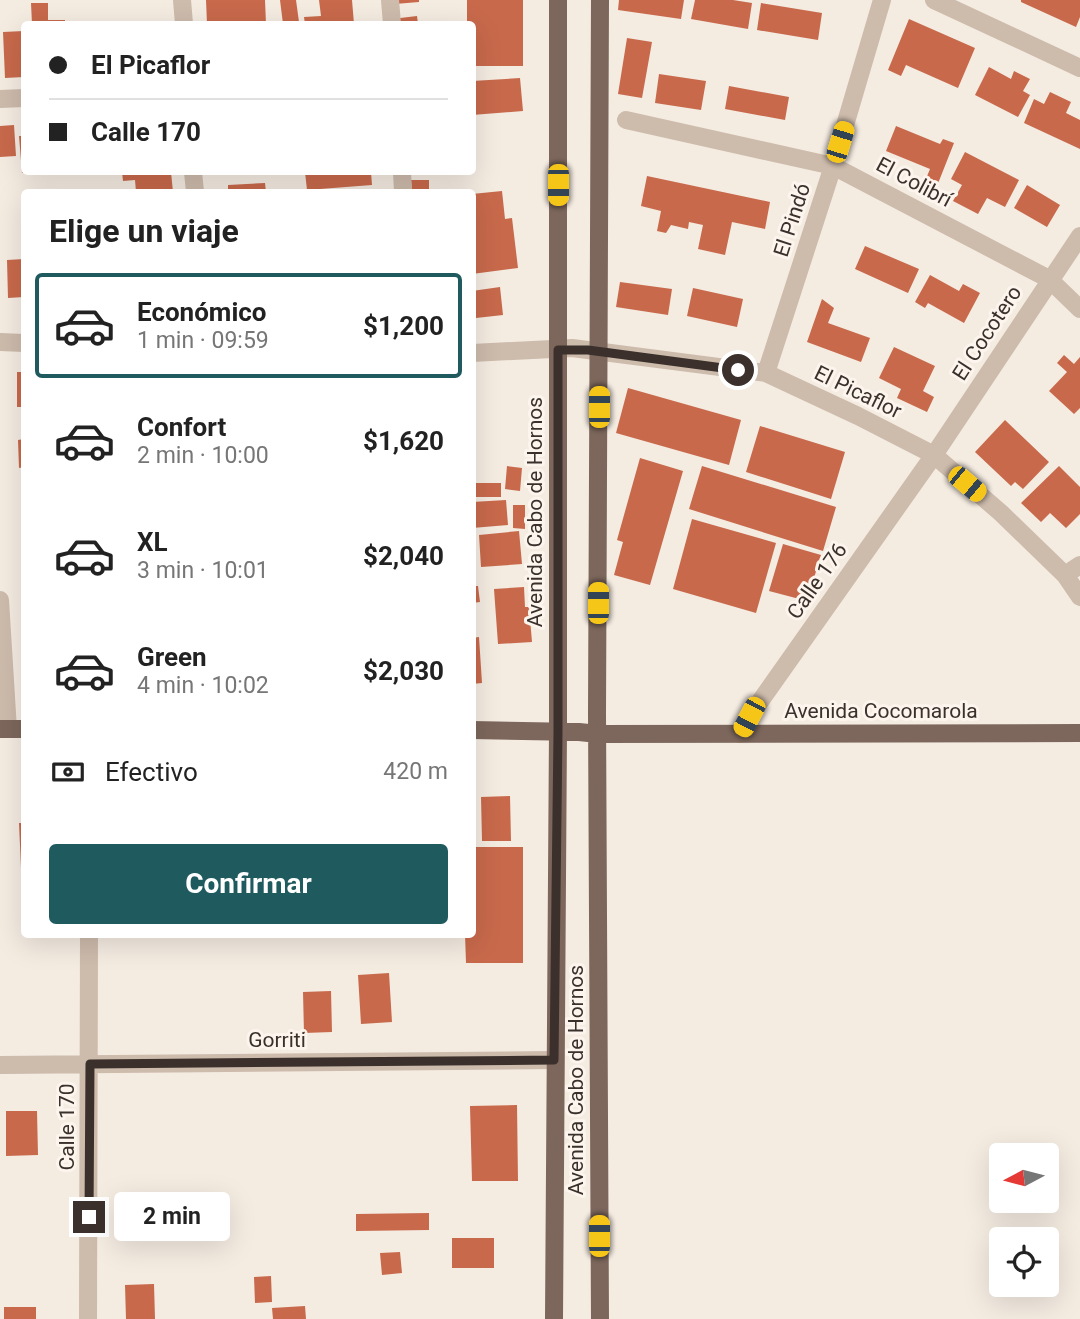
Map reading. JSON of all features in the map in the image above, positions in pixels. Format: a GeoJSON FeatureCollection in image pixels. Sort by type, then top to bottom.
{"type":"FeatureCollection","features":[{"type":"Feature","properties":{"kind":"main road","name":"Avenida Cabo de Hornos"},"geometry":{"type":"LineString","coordinates":[[554,1319],[558,732],[558,0]]}},
{"type":"Feature","properties":{"kind":"main road","name":"Avenida Cabo de Hornos"},"geometry":{"type":"LineString","coordinates":[[600,0],[600,1319]]}},
{"type":"Feature","properties":{"kind":"main road","name":"Avenida Cocomarola"},"geometry":{"type":"LineString","coordinates":[[476,730],[598,734],[1080,733]]}},
{"type":"Feature","properties":{"kind":"street"},"geometry":{"type":"LineString","coordinates":[[181,0],[184,21]]}},
{"type":"Feature","properties":{"kind":"street"},"geometry":{"type":"LineString","coordinates":[[390,0],[391,21]]}},
{"type":"Feature","properties":{"kind":"street","name":"El Pindó"},"geometry":{"type":"LineString","coordinates":[[766,373],[834,166],[882,0]]}},
{"type":"Feature","properties":{"kind":"street"},"geometry":{"type":"LineString","coordinates":[[934,0],[1080,68]]}},
{"type":"Feature","properties":{"kind":"street"},"geometry":{"type":"LineString","coordinates":[[0,99],[21,98]]}},
{"type":"Feature","properties":{"kind":"street","name":"El Colibrí"},"geometry":{"type":"LineString","coordinates":[[626,120],[834,166],[1049,279],[1080,309]]}},
{"type":"Feature","properties":{"kind":"street","name":"El Cocotero"},"geometry":{"type":"LineString","coordinates":[[934,456],[1080,236]]}},
{"type":"Feature","properties":{"kind":"street"},"geometry":{"type":"LineString","coordinates":[[0,342],[21,343]]}},
{"type":"Feature","properties":{"kind":"street","name":"El Picaflor"},"geometry":{"type":"LineString","coordinates":[[476,353],[572,348],[766,373],[858,416],[934,456],[1073,570],[1080,597]]}},
{"type":"Feature","properties":{"kind":"street","name":"Calle 176"},"geometry":{"type":"LineString","coordinates":[[740,734],[934,456]]}},
{"type":"Feature","properties":{"kind":"street"},"geometry":{"type":"LineString","coordinates":[[0,600],[11,729]]}},
{"type":"Feature","properties":{"kind":"street","name":"Calle 170"},"geometry":{"type":"LineString","coordinates":[[88,1319],[89,938]]}},
{"type":"Feature","properties":{"kind":"street","name":"Gorriti"},"geometry":{"type":"LineString","coordinates":[[0,1065],[554,1060]]}},
{"type":"Feature","properties":{"kind":"building"},"geometry":{"type":"Polygon","coordinates":[[[206,0],[265,0],[266,21],[207,21],[206,0]]]}},
{"type":"Feature","properties":{"kind":"building"},"geometry":{"type":"Polygon","coordinates":[[[280,0],[296,0],[299,21],[283,21],[280,0]]]}},
{"type":"Feature","properties":{"kind":"building"},"geometry":{"type":"Polygon","coordinates":[[[319,0],[352,0],[354,21],[305,21],[304,17],[321,16],[319,0]]]}},
{"type":"Feature","properties":{"kind":"building"},"geometry":{"type":"Polygon","coordinates":[[[394,0],[419,0],[419,2],[395,4],[394,0]]]}},
{"type":"Feature","properties":{"kind":"building"},"geometry":{"type":"Polygon","coordinates":[[[467,0],[523,0],[523,66],[476,66],[476,21],[467,21],[467,0]]]}},
{"type":"Feature","properties":{"kind":"building"},"geometry":{"type":"Polygon","coordinates":[[[619,0],[684,0],[681,19],[618,10],[619,0]]]}},
{"type":"Feature","properties":{"kind":"building"},"geometry":{"type":"Polygon","coordinates":[[[695,0],[752,3],[748,29],[691,19],[695,0]]]}},
{"type":"Feature","properties":{"kind":"building"},"geometry":{"type":"Polygon","coordinates":[[[1021,0],[1080,0],[1080,17],[1076,27],[1021,0]]]}},
{"type":"Feature","properties":{"kind":"building"},"geometry":{"type":"Polygon","coordinates":[[[31,3],[48,3],[48,20],[65,20],[65,21],[32,21],[31,3]]]}},
{"type":"Feature","properties":{"kind":"building"},"geometry":{"type":"Polygon","coordinates":[[[761,3],[822,13],[818,40],[757,30],[761,3]]]}},
{"type":"Feature","properties":{"kind":"building"},"geometry":{"type":"Polygon","coordinates":[[[417,16],[418,21],[392,21],[417,16]]]}},
{"type":"Feature","properties":{"kind":"building"},"geometry":{"type":"Polygon","coordinates":[[[909,19],[975,48],[958,88],[906,65],[901,76],[888,70],[909,19]]]}},
{"type":"Feature","properties":{"kind":"building"},"geometry":{"type":"Polygon","coordinates":[[[21,31],[21,77],[5,78],[3,32],[21,31]]]}},
{"type":"Feature","properties":{"kind":"building"},"geometry":{"type":"Polygon","coordinates":[[[627,38],[652,42],[642,98],[618,94],[627,38]]]}},
{"type":"Feature","properties":{"kind":"building"},"geometry":{"type":"Polygon","coordinates":[[[989,67],[1011,79],[1014,71],[1030,79],[1023,91],[1030,95],[1018,117],[975,95],[989,67]]]}},
{"type":"Feature","properties":{"kind":"building"},"geometry":{"type":"Polygon","coordinates":[[[659,74],[706,81],[701,110],[655,103],[659,74]]]}},
{"type":"Feature","properties":{"kind":"building"},"geometry":{"type":"Polygon","coordinates":[[[520,78],[523,111],[476,115],[476,81],[520,78]]]}},
{"type":"Feature","properties":{"kind":"building"},"geometry":{"type":"Polygon","coordinates":[[[729,86],[789,97],[785,120],[725,109],[729,86]]]}},
{"type":"Feature","properties":{"kind":"building"},"geometry":{"type":"Polygon","coordinates":[[[1050,92],[1071,102],[1066,113],[1080,120],[1080,149],[1024,123],[1034,99],[1044,104],[1050,92]]]}},
{"type":"Feature","properties":{"kind":"building"},"geometry":{"type":"Polygon","coordinates":[[[14,125],[16,156],[0,157],[0,126],[14,125]]]}},
{"type":"Feature","properties":{"kind":"building"},"geometry":{"type":"Polygon","coordinates":[[[896,126],[940,144],[943,139],[954,143],[937,186],[925,181],[930,169],[886,151],[896,126]]]}},
{"type":"Feature","properties":{"kind":"building"},"geometry":{"type":"Polygon","coordinates":[[[965,152],[1019,180],[1005,207],[987,198],[978,214],[953,201],[962,185],[951,179],[965,152]]]}},
{"type":"Feature","properties":{"kind":"building"},"geometry":{"type":"Polygon","coordinates":[[[122,175],[171,175],[173,189],[136,189],[135,180],[123,181],[122,175]]]}},
{"type":"Feature","properties":{"kind":"building"},"geometry":{"type":"Polygon","coordinates":[[[305,175],[371,175],[372,185],[307,189],[305,175]]]}},
{"type":"Feature","properties":{"kind":"building"},"geometry":{"type":"Polygon","coordinates":[[[647,176],[770,202],[765,229],[732,222],[725,255],[698,249],[703,225],[689,222],[688,229],[671,225],[666,233],[657,231],[661,211],[641,206],[647,176]]]}},
{"type":"Feature","properties":{"kind":"building"},"geometry":{"type":"Polygon","coordinates":[[[411,180],[429,180],[429,189],[412,189],[411,180]]]}},
{"type":"Feature","properties":{"kind":"building"},"geometry":{"type":"Polygon","coordinates":[[[265,183],[266,189],[228,189],[228,185],[265,183]]]}},
{"type":"Feature","properties":{"kind":"building"},"geometry":{"type":"Polygon","coordinates":[[[1027,185],[1060,205],[1047,227],[1014,208],[1027,185]]]}},
{"type":"Feature","properties":{"kind":"building"},"geometry":{"type":"Polygon","coordinates":[[[502,191],[505,219],[512,218],[518,268],[476,273],[476,194],[502,191]]]}},
{"type":"Feature","properties":{"kind":"building"},"geometry":{"type":"Polygon","coordinates":[[[865,246],[919,269],[908,293],[855,269],[865,246]]]}},
{"type":"Feature","properties":{"kind":"building"},"geometry":{"type":"Polygon","coordinates":[[[21,259],[21,297],[8,298],[7,260],[21,259]]]}},
{"type":"Feature","properties":{"kind":"building"},"geometry":{"type":"Polygon","coordinates":[[[930,275],[959,291],[963,284],[980,293],[964,323],[928,303],[925,308],[915,302],[930,275]]]}},
{"type":"Feature","properties":{"kind":"building"},"geometry":{"type":"Polygon","coordinates":[[[620,282],[672,289],[668,315],[616,307],[620,282]]]}},
{"type":"Feature","properties":{"kind":"building"},"geometry":{"type":"Polygon","coordinates":[[[500,287],[503,315],[476,318],[476,290],[500,287]]]}},
{"type":"Feature","properties":{"kind":"building"},"geometry":{"type":"Polygon","coordinates":[[[693,288],[743,299],[737,327],[687,316],[693,288]]]}},
{"type":"Feature","properties":{"kind":"building"},"geometry":{"type":"Polygon","coordinates":[[[822,299],[834,308],[828,323],[870,338],[861,362],[807,342],[822,299]]]}},
{"type":"Feature","properties":{"kind":"building"},"geometry":{"type":"Polygon","coordinates":[[[894,347],[935,366],[923,391],[934,397],[927,412],[897,398],[901,389],[879,378],[894,347]]]}},
{"type":"Feature","properties":{"kind":"building"},"geometry":{"type":"Polygon","coordinates":[[[1064,355],[1074,364],[1080,357],[1080,408],[1074,414],[1049,391],[1067,372],[1057,363],[1064,355]]]}},
{"type":"Feature","properties":{"kind":"building"},"geometry":{"type":"Polygon","coordinates":[[[17,372],[21,372],[21,407],[17,407],[17,372]]]}},
{"type":"Feature","properties":{"kind":"building"},"geometry":{"type":"Polygon","coordinates":[[[628,388],[741,420],[729,465],[616,433],[628,388]]]}},
{"type":"Feature","properties":{"kind":"building"},"geometry":{"type":"Polygon","coordinates":[[[1005,420],[1049,462],[1023,489],[1015,482],[1011,486],[975,452],[1005,420]]]}},
{"type":"Feature","properties":{"kind":"building"},"geometry":{"type":"Polygon","coordinates":[[[760,426],[845,452],[831,499],[746,472],[760,426]]]}},
{"type":"Feature","properties":{"kind":"building"},"geometry":{"type":"Polygon","coordinates":[[[18,440],[21,440],[19,468],[18,440]]]}},
{"type":"Feature","properties":{"kind":"building"},"geometry":{"type":"Polygon","coordinates":[[[640,458],[683,471],[650,585],[614,575],[623,542],[617,540],[640,458]]]}},
{"type":"Feature","properties":{"kind":"building"},"geometry":{"type":"Polygon","coordinates":[[[507,466],[522,468],[520,491],[505,489],[507,466]]]}},
{"type":"Feature","properties":{"kind":"building"},"geometry":{"type":"Polygon","coordinates":[[[702,466],[836,507],[823,551],[689,509],[702,466]]]}},
{"type":"Feature","properties":{"kind":"building"},"geometry":{"type":"Polygon","coordinates":[[[1059,466],[1080,487],[1080,514],[1066,528],[1050,513],[1041,522],[1021,503],[1059,466]]]}},
{"type":"Feature","properties":{"kind":"building"},"geometry":{"type":"Polygon","coordinates":[[[476,483],[501,483],[501,497],[476,497],[476,483]]]}},
{"type":"Feature","properties":{"kind":"building"},"geometry":{"type":"Polygon","coordinates":[[[506,500],[508,525],[476,528],[476,502],[506,500]]]}},
{"type":"Feature","properties":{"kind":"building"},"geometry":{"type":"Polygon","coordinates":[[[513,505],[525,505],[525,529],[513,528],[513,505]]]}},
{"type":"Feature","properties":{"kind":"building"},"geometry":{"type":"Polygon","coordinates":[[[692,519],[776,543],[756,613],[673,589],[692,519]]]}},
{"type":"Feature","properties":{"kind":"building"},"geometry":{"type":"Polygon","coordinates":[[[519,531],[522,564],[481,567],[479,535],[519,531]]]}},
{"type":"Feature","properties":{"kind":"building"},"geometry":{"type":"Polygon","coordinates":[[[783,544],[821,555],[807,601],[769,591],[783,544]]]}},
{"type":"Feature","properties":{"kind":"building"},"geometry":{"type":"Polygon","coordinates":[[[476,586],[478,586],[480,602],[476,602],[476,586]]]}},
{"type":"Feature","properties":{"kind":"building"},"geometry":{"type":"Polygon","coordinates":[[[524,587],[532,642],[498,644],[494,589],[524,587]]]}},
{"type":"Feature","properties":{"kind":"building"},"geometry":{"type":"Polygon","coordinates":[[[476,637],[479,637],[482,683],[476,684],[476,637]]]}},
{"type":"Feature","properties":{"kind":"building"},"geometry":{"type":"Polygon","coordinates":[[[510,796],[511,841],[482,841],[481,797],[510,796]]]}},
{"type":"Feature","properties":{"kind":"building"},"geometry":{"type":"Polygon","coordinates":[[[19,823],[21,823],[21,868],[19,823]]]}},
{"type":"Feature","properties":{"kind":"building"},"geometry":{"type":"Polygon","coordinates":[[[476,847],[523,847],[523,963],[466,963],[465,938],[476,938],[476,847]]]}},
{"type":"Feature","properties":{"kind":"building"},"geometry":{"type":"Polygon","coordinates":[[[389,973],[392,1022],[361,1024],[358,975],[389,973]]]}},
{"type":"Feature","properties":{"kind":"building"},"geometry":{"type":"Polygon","coordinates":[[[331,991],[332,1032],[304,1033],[303,992],[331,991]]]}},
{"type":"Feature","properties":{"kind":"building"},"geometry":{"type":"Polygon","coordinates":[[[517,1105],[518,1181],[472,1181],[470,1106],[517,1105]]]}},
{"type":"Feature","properties":{"kind":"building"},"geometry":{"type":"Polygon","coordinates":[[[6,1111],[37,1111],[38,1155],[6,1156],[6,1111]]]}},
{"type":"Feature","properties":{"kind":"building"},"geometry":{"type":"Polygon","coordinates":[[[429,1213],[429,1230],[356,1231],[356,1214],[429,1213]]]}},
{"type":"Feature","properties":{"kind":"building"},"geometry":{"type":"Polygon","coordinates":[[[452,1238],[494,1238],[494,1268],[452,1268],[452,1238]]]}},
{"type":"Feature","properties":{"kind":"building"},"geometry":{"type":"Polygon","coordinates":[[[400,1252],[402,1273],[382,1275],[380,1253],[400,1252]]]}},
{"type":"Feature","properties":{"kind":"building"},"geometry":{"type":"Polygon","coordinates":[[[271,1276],[272,1302],[255,1303],[254,1277],[271,1276]]]}},
{"type":"Feature","properties":{"kind":"building"},"geometry":{"type":"Polygon","coordinates":[[[154,1284],[155,1319],[126,1319],[125,1285],[154,1284]]]}},
{"type":"Feature","properties":{"kind":"building"},"geometry":{"type":"Polygon","coordinates":[[[305,1306],[306,1319],[273,1319],[272,1308],[305,1306]]]}},
{"type":"Feature","properties":{"kind":"building"},"geometry":{"type":"Polygon","coordinates":[[[4,1307],[36,1307],[36,1319],[4,1319],[4,1307]]]}},
{"type":"Feature","properties":{"kind":"route"},"geometry":{"type":"LineString","coordinates":[[89,1217],[90,1064],[554,1060],[558,732],[558,350],[572,348],[738,370]]}}]}
